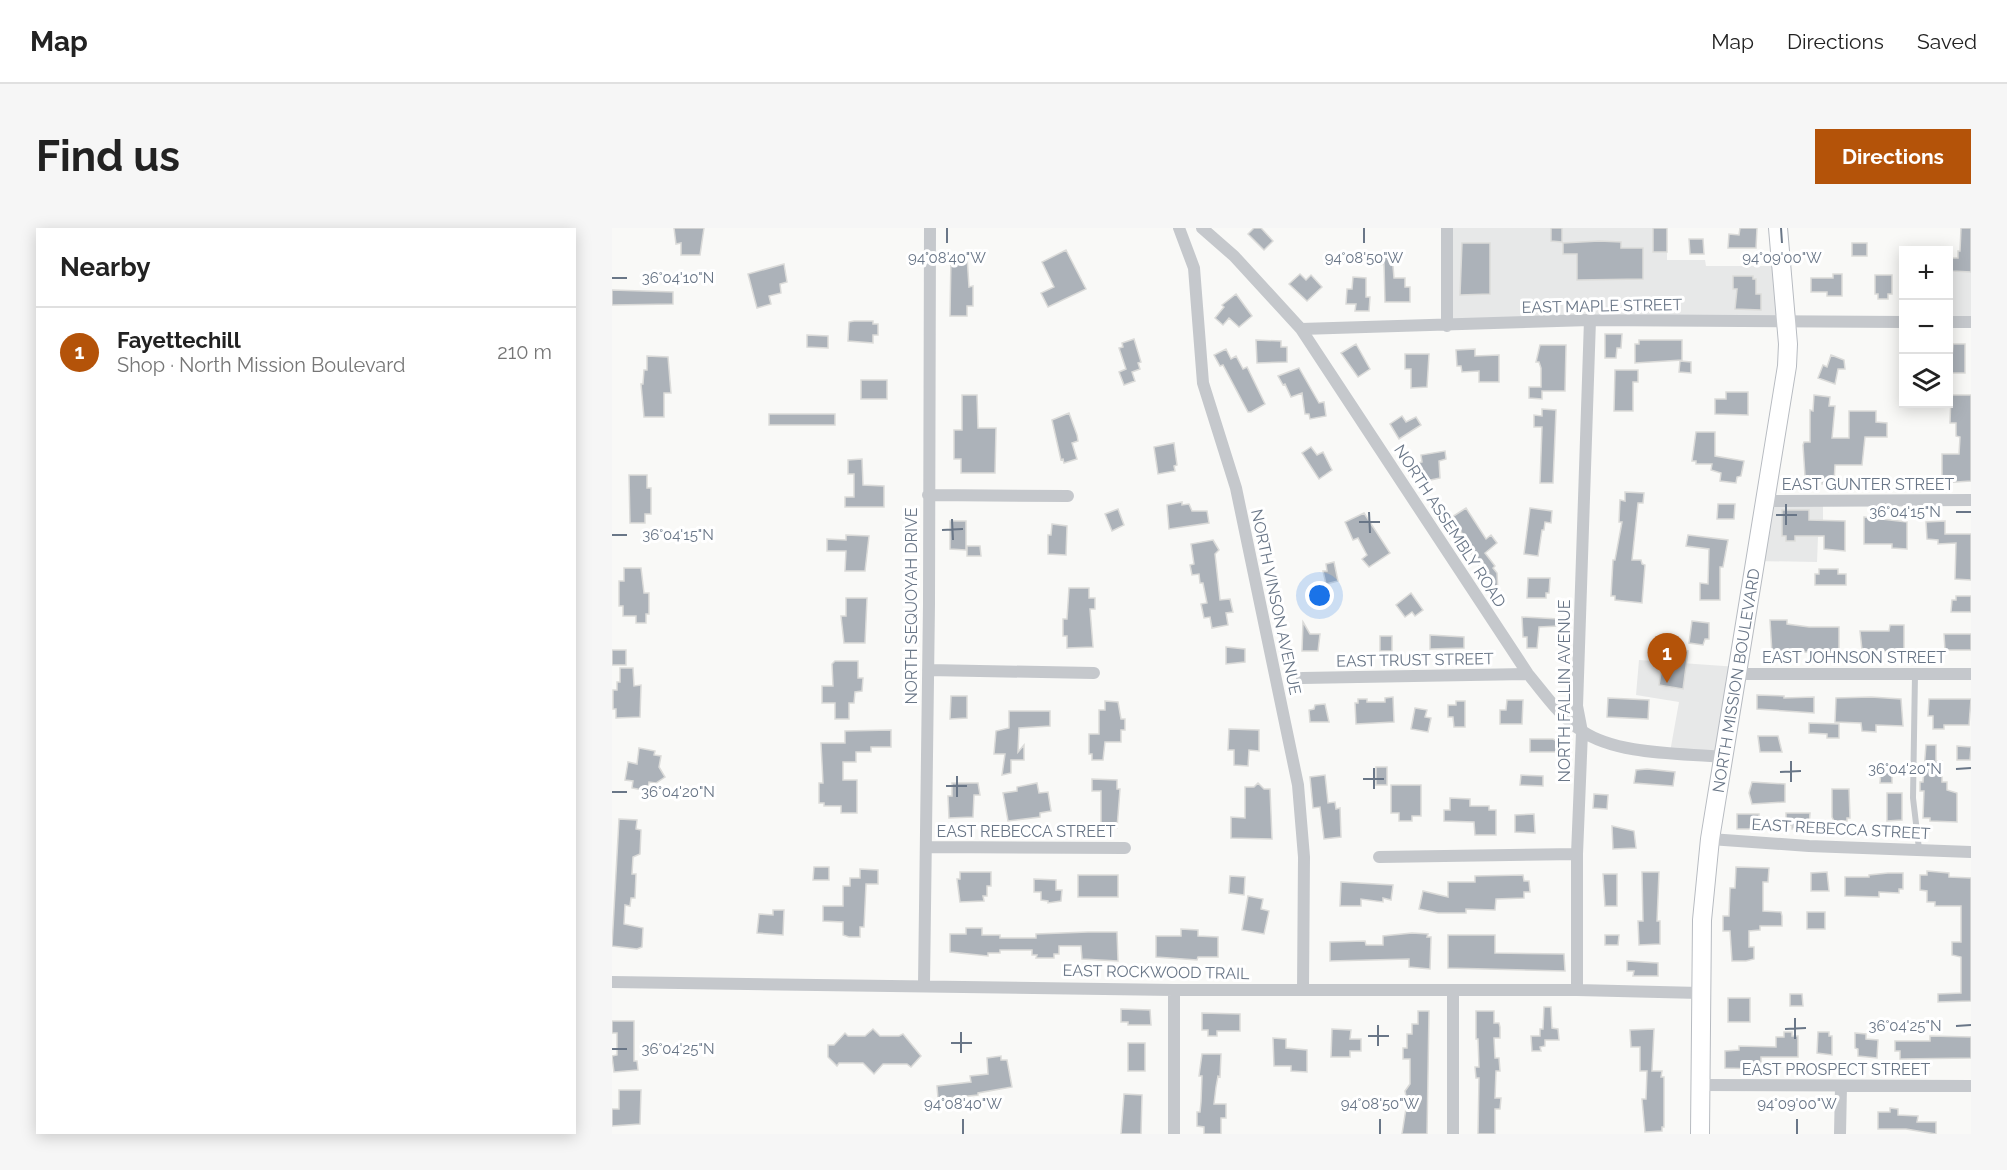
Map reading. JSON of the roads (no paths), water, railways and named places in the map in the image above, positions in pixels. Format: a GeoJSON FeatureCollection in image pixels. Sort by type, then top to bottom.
{"type":"FeatureCollection","features":[{"type":"Feature","properties":{"kind":"main road","name":"NORTH MISSION BOULEVARD"},"geometry":{"type":"LineString","coordinates":[[1700,1134],[1702,920],[1710,839],[1787,366],[1788,344],[1778,228]]}},
{"type":"Feature","properties":{"kind":"street","name":"NORTH SEQUOYAH DRIVE"},"geometry":{"type":"LineString","coordinates":[[924,984],[930,228]]}},
{"type":"Feature","properties":{"kind":"street","name":"NORTH VINSON AVENUE"},"geometry":{"type":"LineString","coordinates":[[1179,228],[1194,268],[1203,383],[1236,488],[1298,785],[1304,857],[1303,990]]}},
{"type":"Feature","properties":{"kind":"street","name":"NORTH ASSEMBLY ROAD"},"geometry":{"type":"LineString","coordinates":[[1202,228],[1234,256],[1301,329],[1528,674],[1562,714],[1582,732],[1624,747],[1722,757]]}},
{"type":"Feature","properties":{"kind":"street"},"geometry":{"type":"LineString","coordinates":[[1446,326],[1447,228]]}},
{"type":"Feature","properties":{"kind":"street","name":"EAST MAPLE STREET"},"geometry":{"type":"LineString","coordinates":[[1301,329],[1590,320],[1899,322]]}},
{"type":"Feature","properties":{"kind":"street","name":"NORTH FALLIN AVENUE"},"geometry":{"type":"LineString","coordinates":[[1577,990],[1577,854],[1582,732],[1577,706],[1590,320]]}},
{"type":"Feature","properties":{"kind":"street"},"geometry":{"type":"LineString","coordinates":[[1953,322],[1971,322]]}},
{"type":"Feature","properties":{"kind":"street"},"geometry":{"type":"LineString","coordinates":[[928,495],[1068,496]]}},
{"type":"Feature","properties":{"kind":"street","name":"EAST GUNTER STREET"},"geometry":{"type":"LineString","coordinates":[[1765,501],[1971,500]]}},
{"type":"Feature","properties":{"kind":"street"},"geometry":{"type":"LineString","coordinates":[[928,670],[1094,673]]}},
{"type":"Feature","properties":{"kind":"street","name":"EAST TRUST STREET"},"geometry":{"type":"LineString","coordinates":[[1302,678],[1528,674]]}},
{"type":"Feature","properties":{"kind":"street","name":"EAST JOHNSON STREET"},"geometry":{"type":"LineString","coordinates":[[1737,674],[1971,674]]}},
{"type":"Feature","properties":{"kind":"street","name":"EAST REBECCA STREET"},"geometry":{"type":"LineString","coordinates":[[1710,839],[1971,852]]}},
{"type":"Feature","properties":{"kind":"street","name":"EAST REBECCA STREET"},"geometry":{"type":"LineString","coordinates":[[926,847],[1125,848]]}},
{"type":"Feature","properties":{"kind":"street"},"geometry":{"type":"LineString","coordinates":[[1379,857],[1577,854]]}},
{"type":"Feature","properties":{"kind":"street","name":"EAST ROCKWOOD TRAIL"},"geometry":{"type":"LineString","coordinates":[[612,982],[924,984],[1174,990],[1577,990],[1700,993]]}},
{"type":"Feature","properties":{"kind":"street"},"geometry":{"type":"LineString","coordinates":[[1174,990],[1174,1134]]}},
{"type":"Feature","properties":{"kind":"street"},"geometry":{"type":"LineString","coordinates":[[1453,990],[1453,1134]]}},
{"type":"Feature","properties":{"kind":"street","name":"EAST PROSPECT STREET"},"geometry":{"type":"LineString","coordinates":[[1700,1085],[1971,1086]]}},
{"type":"Feature","properties":{"kind":"street"},"geometry":{"type":"LineString","coordinates":[[1840,1086],[1840,1134]]}},
{"type":"Feature","properties":{"kind":"lane"},"geometry":{"type":"LineString","coordinates":[[1915,674],[1913,798],[1919,849]]}},
{"type":"Feature","properties":{"kind":"place","name":"Fayettechill"},"geometry":{"type":"Point","coordinates":[1667,683]}}]}
